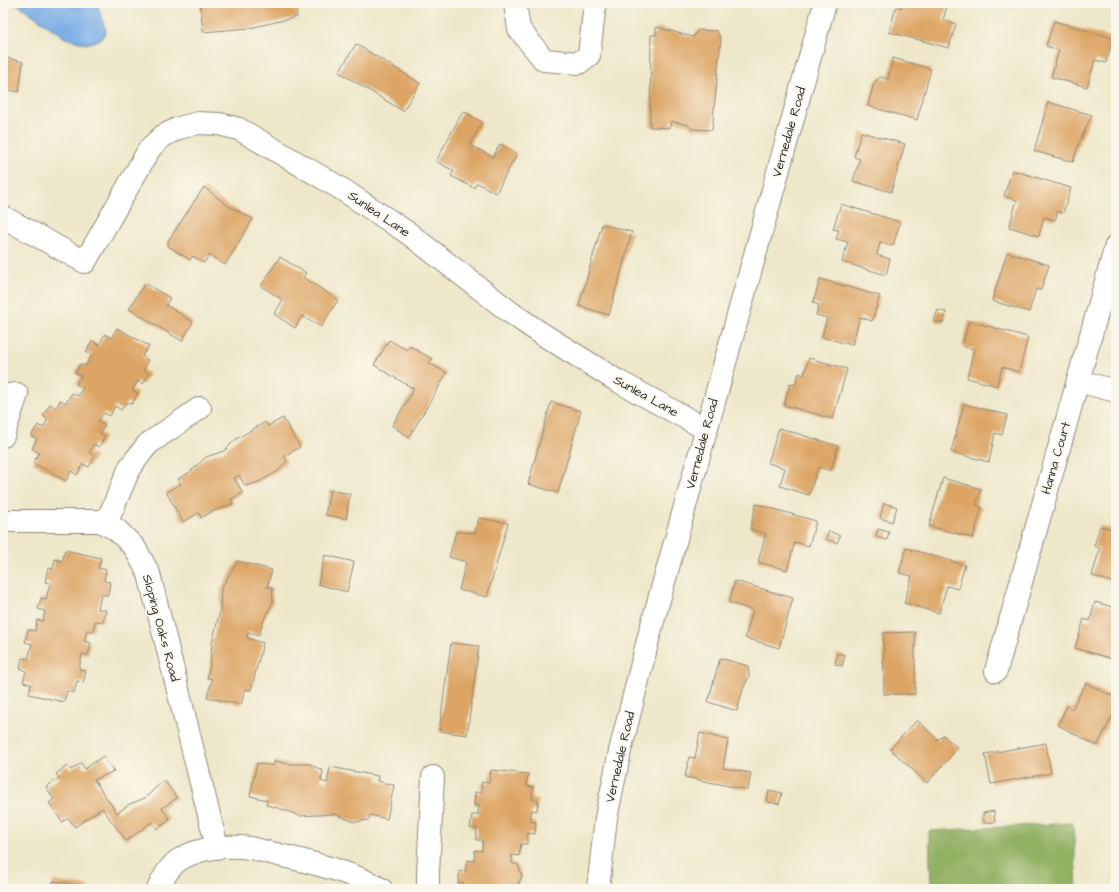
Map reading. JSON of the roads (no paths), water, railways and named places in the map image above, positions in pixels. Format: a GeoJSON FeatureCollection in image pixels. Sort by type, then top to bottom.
{"type":"FeatureCollection","features":[{"type":"Feature","properties":{"kind":"street"},"geometry":{"type":"LineString","coordinates":[[515,3],[519,29],[544,60],[579,64],[589,55],[595,3]]}},
{"type":"Feature","properties":{"kind":"street","name":"Vernedale Road"},"geometry":{"type":"LineString","coordinates":[[598,889],[606,818],[620,751],[650,632],[825,3]]}},
{"type":"Feature","properties":{"kind":"street","name":"Sunlea Lane"},"geometry":{"type":"LineString","coordinates":[[3,217],[85,262],[150,148],[163,136],[179,128],[198,123],[219,124],[239,129],[340,188],[408,233],[510,312],[540,332],[616,380],[706,429]]}},
{"type":"Feature","properties":{"kind":"street","name":"Hanna Court"},"geometry":{"type":"LineString","coordinates":[[996,671],[1116,246]]}},
{"type":"Feature","properties":{"kind":"street"},"geometry":{"type":"LineString","coordinates":[[1078,381],[1116,392]]}},
{"type":"Feature","properties":{"kind":"street"},"geometry":{"type":"LineString","coordinates":[[3,396],[17,394],[3,436]]}},
{"type":"Feature","properties":{"kind":"street"},"geometry":{"type":"LineString","coordinates":[[106,524],[130,467],[148,444],[200,408]]}},
{"type":"Feature","properties":{"kind":"street","name":"Sloping Oaks Road"},"geometry":{"type":"LineString","coordinates":[[3,521],[100,521],[117,530],[135,548],[149,574],[217,847]]}},
{"type":"Feature","properties":{"kind":"street"},"geometry":{"type":"LineString","coordinates":[[428,889],[433,777]]}},
{"type":"Feature","properties":{"kind":"street"},"geometry":{"type":"LineString","coordinates":[[158,889],[168,871],[179,860],[200,851],[217,847],[251,848],[326,866],[363,879],[381,889]]}},
{"type":"Feature","properties":{"kind":"water"},"geometry":{"type":"Polygon","coordinates":[[[16,3],[97,3],[106,31],[101,39],[87,44],[65,38],[16,3]]]}}]}
